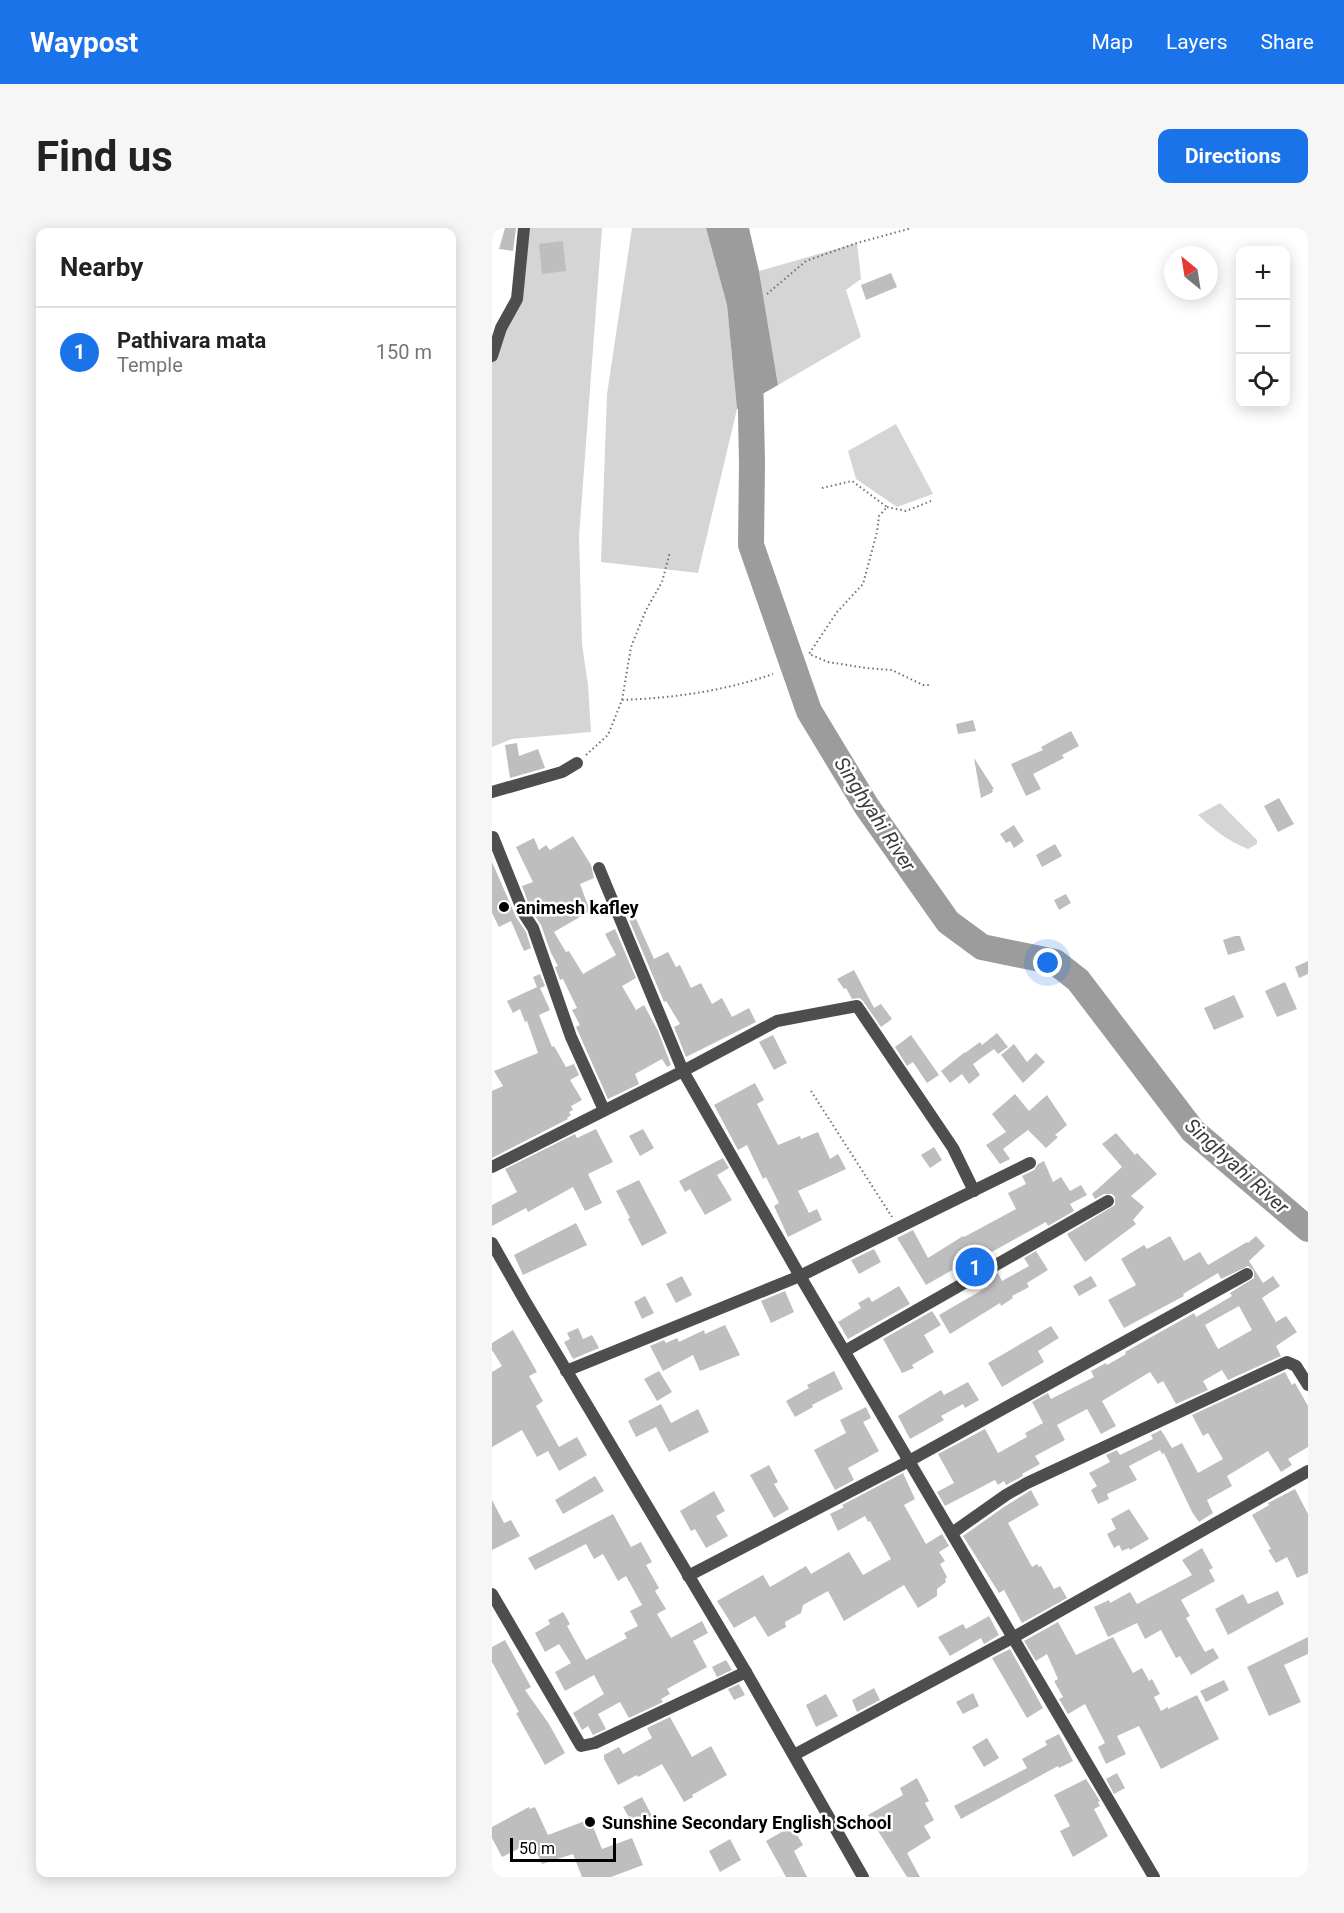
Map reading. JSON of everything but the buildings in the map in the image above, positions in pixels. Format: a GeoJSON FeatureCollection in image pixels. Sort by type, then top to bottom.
{"type":"FeatureCollection","features":[{"type":"Feature","properties":{"kind":"street"},"geometry":{"type":"LineString","coordinates":[[492,356],[497,326],[517,300],[524,228]]}},
{"type":"Feature","properties":{"kind":"street"},"geometry":{"type":"LineString","coordinates":[[492,792],[562,772],[577,763]]}},
{"type":"Feature","properties":{"kind":"street"},"geometry":{"type":"LineString","coordinates":[[492,836],[532,928],[571,1037],[604,1110]]}},
{"type":"Feature","properties":{"kind":"street"},"geometry":{"type":"LineString","coordinates":[[599,868],[683,1071],[800,1276],[1154,1877]]}},
{"type":"Feature","properties":{"kind":"street"},"geometry":{"type":"LineString","coordinates":[[492,1167],[777,1021],[857,1006],[952,1148],[974,1191]]}},
{"type":"Feature","properties":{"kind":"street"},"geometry":{"type":"LineString","coordinates":[[566,1371],[800,1276],[1030,1163]]}},
{"type":"Feature","properties":{"kind":"street"},"geometry":{"type":"LineString","coordinates":[[845,1351],[1108,1201]]}},
{"type":"Feature","properties":{"kind":"street"},"geometry":{"type":"LineString","coordinates":[[492,1243],[746,1672],[863,1877]]}},
{"type":"Feature","properties":{"kind":"street"},"geometry":{"type":"LineString","coordinates":[[688,1576],[909,1461],[1246,1274]]}},
{"type":"Feature","properties":{"kind":"street"},"geometry":{"type":"LineString","coordinates":[[952,1533],[1027,1483],[1287,1362],[1296,1366],[1308,1385]]}},
{"type":"Feature","properties":{"kind":"street"},"geometry":{"type":"LineString","coordinates":[[794,1755],[1014,1637],[1308,1471]]}},
{"type":"Feature","properties":{"kind":"street"},"geometry":{"type":"LineString","coordinates":[[492,1594],[581,1746],[595,1743],[746,1672]]}},
{"type":"Feature","properties":{"kind":"path"},"geometry":{"type":"LineString","coordinates":[[767,294],[806,261],[857,243],[912,228]]}},
{"type":"Feature","properties":{"kind":"path"},"geometry":{"type":"LineString","coordinates":[[822,488],[852,481],[887,507],[906,511],[931,501]]}},
{"type":"Feature","properties":{"kind":"path"},"geometry":{"type":"LineString","coordinates":[[887,507],[879,516],[863,584],[837,612],[809,654],[828,662],[892,670],[923,685],[930,685]]}},
{"type":"Feature","properties":{"kind":"path"},"geometry":{"type":"LineString","coordinates":[[577,763],[608,735],[622,700],[631,647],[646,610],[662,582],[670,552]]}},
{"type":"Feature","properties":{"kind":"path"},"geometry":{"type":"LineString","coordinates":[[622,700],[691,695],[744,684],[773,674]]}},
{"type":"Feature","properties":{"kind":"path"},"geometry":{"type":"LineString","coordinates":[[811,1091],[899,1227]]}},
{"type":"Feature","properties":{"kind":"shaded area"},"geometry":{"type":"Polygon","coordinates":[[[527,228],[602,228],[579,537],[582,644],[591,732],[512,739],[492,747],[492,357],[517,299],[527,228]]]}},
{"type":"Feature","properties":{"kind":"shaded area"},"geometry":{"type":"Polygon","coordinates":[[[632,228],[706,228],[727,305],[737,409],[698,573],[601,562],[607,394],[632,228]]]}},
{"type":"Feature","properties":{"kind":"shaded area"},"geometry":{"type":"Polygon","coordinates":[[[706,228],[749,228],[759,271],[778,385],[737,409],[727,305],[706,228]]]}},
{"type":"Feature","properties":{"kind":"shaded area"},"geometry":{"type":"Polygon","coordinates":[[[857,243],[861,279],[846,290],[861,337],[778,385],[759,271],[857,243]]]}},
{"type":"Feature","properties":{"kind":"shaded area"},"geometry":{"type":"Polygon","coordinates":[[[896,424],[933,494],[897,507],[856,479],[848,451],[896,424]]]}},
{"type":"Feature","properties":{"kind":"shaded area"},"geometry":{"type":"Polygon","coordinates":[[[1220,803],[1257,840],[1257,844],[1248,849],[1241,846],[1222,835],[1198,815],[1220,803]]]}},
{"type":"Feature","properties":{"kind":"waterway","name":"Singhyahi River"},"geometry":{"type":"LineString","coordinates":[[750,367],[751,545],[809,711],[867,807],[948,922],[982,947],[1055,962],[1078,980],[1193,1131],[1308,1229]]}},
{"type":"Feature","properties":{"kind":"place","name":"animesh kafley"},"geometry":{"type":"Point","coordinates":[504,907]}},
{"type":"Feature","properties":{"kind":"place","name":"Pathivara mata"},"geometry":{"type":"Point","coordinates":[975,1267]}},
{"type":"Feature","properties":{"kind":"place","name":"Sunshine Secondary English School"},"geometry":{"type":"Point","coordinates":[590,1822]}}]}
